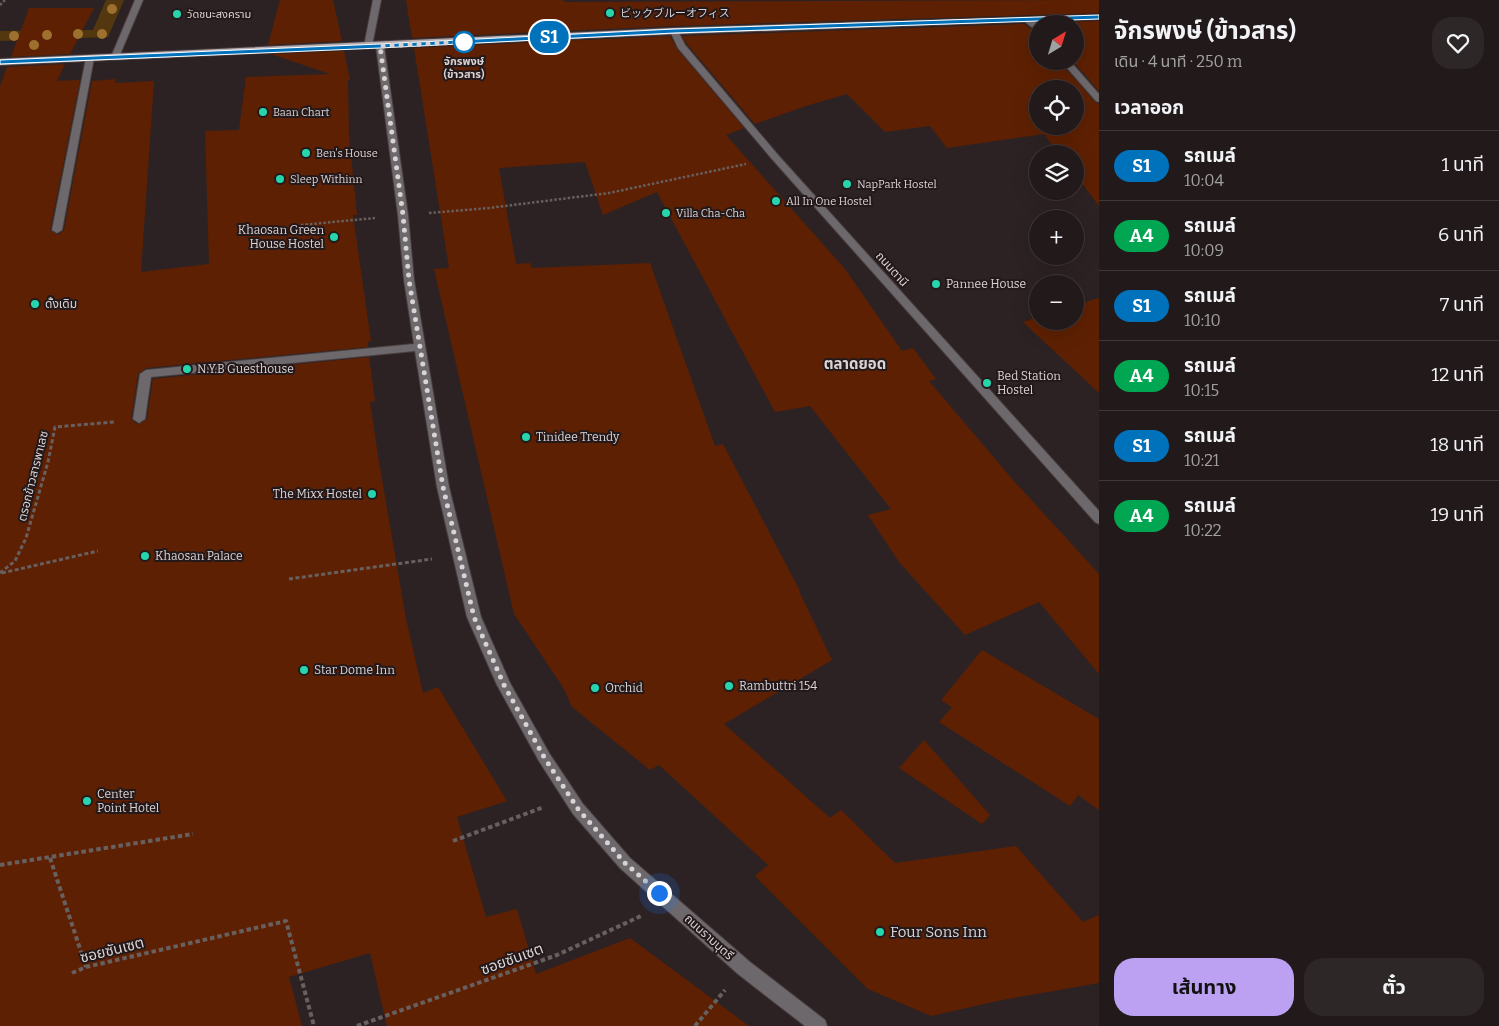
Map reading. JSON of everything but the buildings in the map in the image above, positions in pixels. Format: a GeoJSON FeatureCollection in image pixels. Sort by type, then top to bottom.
{"type":"FeatureCollection","features":[{"type":"Feature","properties":{"kind":"main road"},"geometry":{"type":"LineString","coordinates":[[0,62],[674,31],[1099,17]]}},
{"type":"Feature","properties":{"kind":"street"},"geometry":{"type":"LineString","coordinates":[[115,57],[139,0]]}},
{"type":"Feature","properties":{"kind":"street","name":"ถนนรามบุตรี"},"geometry":{"type":"LineString","coordinates":[[377,0],[374,46],[403,215],[409,280],[443,487],[474,617],[504,685],[544,757],[578,809],[625,863],[744,968],[819,1026]]}},
{"type":"Feature","properties":{"kind":"street","name":"ถนนตานี"},"geometry":{"type":"LineString","coordinates":[[674,31],[681,46],[775,157],[1099,519]]}},
{"type":"Feature","properties":{"kind":"street"},"geometry":{"type":"LineString","coordinates":[[58,230],[90,58]]}},
{"type":"Feature","properties":{"kind":"street"},"geometry":{"type":"LineString","coordinates":[[1073,70],[1099,99]]}},
{"type":"Feature","properties":{"kind":"street"},"geometry":{"type":"LineString","coordinates":[[139,420],[146,374],[420,347]]}},
{"type":"Feature","properties":{"kind":"path"},"geometry":{"type":"LineString","coordinates":[[0,5],[5,0]]}},
{"type":"Feature","properties":{"kind":"path"},"geometry":{"type":"LineString","coordinates":[[301,225],[489,208],[609,193],[747,164]]}},
{"type":"Feature","properties":{"kind":"path","name":"ตรอกข้าวสารพาเลซ"},"geometry":{"type":"LineString","coordinates":[[0,573],[15,561],[26,538],[48,462],[55,427],[139,420]]}},
{"type":"Feature","properties":{"kind":"path"},"geometry":{"type":"LineString","coordinates":[[0,573],[98,551]]}},
{"type":"Feature","properties":{"kind":"path"},"geometry":{"type":"LineString","coordinates":[[289,579],[460,555]]}},
{"type":"Feature","properties":{"kind":"path"},"geometry":{"type":"LineString","coordinates":[[453,841],[571,797]]}},
{"type":"Feature","properties":{"kind":"path"},"geometry":{"type":"LineString","coordinates":[[0,865],[193,834]]}},
{"type":"Feature","properties":{"kind":"path"},"geometry":{"type":"LineString","coordinates":[[50,858],[86,967]]}},
{"type":"Feature","properties":{"kind":"path","name":"ซอยซันเซต"},"geometry":{"type":"LineString","coordinates":[[357,1026],[558,955],[671,903]]}},
{"type":"Feature","properties":{"kind":"path","name":"ซอยซันเซต"},"geometry":{"type":"LineString","coordinates":[[72,973],[86,967],[286,921],[314,1026]]}},
{"type":"Feature","properties":{"kind":"path"},"geometry":{"type":"LineString","coordinates":[[695,1026],[744,968]]}},
{"type":"Feature","properties":{"kind":"shaded area"},"geometry":{"type":"Polygon","coordinates":[[[106,0],[124,0],[108,37],[0,41],[0,31],[93,30],[106,0]]]}},
{"type":"Feature","properties":{"kind":"bus line","name":"S1"},"geometry":{"type":"LineString","coordinates":[[0,62],[674,31],[1099,17]]}},
{"type":"Feature","properties":{"kind":"place","name":"ビックブルーオフィス"},"geometry":{"type":"Point","coordinates":[610,13]}},
{"type":"Feature","properties":{"kind":"place","name":"วัดชนะสงคราม"},"geometry":{"type":"Point","coordinates":[177,14]}},
{"type":"Feature","properties":{"kind":"place","name":"จักรพงษ์ (ข้าวสาร)"},"geometry":{"type":"Point","coordinates":[464,42]}},
{"type":"Feature","properties":{"kind":"place","name":"Baan Chart"},"geometry":{"type":"Point","coordinates":[263,112]}},
{"type":"Feature","properties":{"kind":"place","name":"Ben's House"},"geometry":{"type":"Point","coordinates":[306,153]}},
{"type":"Feature","properties":{"kind":"place","name":"Sleep Withinn"},"geometry":{"type":"Point","coordinates":[280,179]}},
{"type":"Feature","properties":{"kind":"place","name":"NapPark Hostel"},"geometry":{"type":"Point","coordinates":[847,184]}},
{"type":"Feature","properties":{"kind":"place","name":"All In One Hostel"},"geometry":{"type":"Point","coordinates":[776,201]}},
{"type":"Feature","properties":{"kind":"place","name":"Villa Cha-Cha"},"geometry":{"type":"Point","coordinates":[666,213]}},
{"type":"Feature","properties":{"kind":"place","name":"Khaosan Green House Hostel"},"geometry":{"type":"Point","coordinates":[334,237]}},
{"type":"Feature","properties":{"kind":"place","name":"Pannee House"},"geometry":{"type":"Point","coordinates":[936,284]}},
{"type":"Feature","properties":{"kind":"place","name":"ดั้งเดิม"},"geometry":{"type":"Point","coordinates":[35,304]}},
{"type":"Feature","properties":{"kind":"place","name":"N.Y.B Guesthouse"},"geometry":{"type":"Point","coordinates":[187,369]}},
{"type":"Feature","properties":{"kind":"place","name":"Bed Station Hostel"},"geometry":{"type":"Point","coordinates":[987,383]}},
{"type":"Feature","properties":{"kind":"place","name":"Tinidee Trendy"},"geometry":{"type":"Point","coordinates":[526,437]}},
{"type":"Feature","properties":{"kind":"place","name":"The Mixx Hostel"},"geometry":{"type":"Point","coordinates":[372,494]}},
{"type":"Feature","properties":{"kind":"place","name":"Khaosan Palace"},"geometry":{"type":"Point","coordinates":[145,556]}},
{"type":"Feature","properties":{"kind":"place","name":"Star Dome Inn"},"geometry":{"type":"Point","coordinates":[304,670]}},
{"type":"Feature","properties":{"kind":"place","name":"Rambuttri 154"},"geometry":{"type":"Point","coordinates":[729,686]}},
{"type":"Feature","properties":{"kind":"place","name":"Orchid"},"geometry":{"type":"Point","coordinates":[595,688]}},
{"type":"Feature","properties":{"kind":"place","name":"Center Point Hotel"},"geometry":{"type":"Point","coordinates":[87,801]}},
{"type":"Feature","properties":{"kind":"place","name":"Four Sons Inn"},"geometry":{"type":"Point","coordinates":[880,932]}},
{"type":"Feature","properties":{"kind":"district","name":"ตลาดยอด"},"geometry":{"type":"Point","coordinates":[855,364]}},
{"type":"Feature","properties":{"kind":"route"},"geometry":{"type":"LineString","coordinates":[[464,42],[380,46],[403,215],[409,280],[443,487],[474,617],[504,685],[544,757],[578,809],[625,863],[659,893]]}}]}
